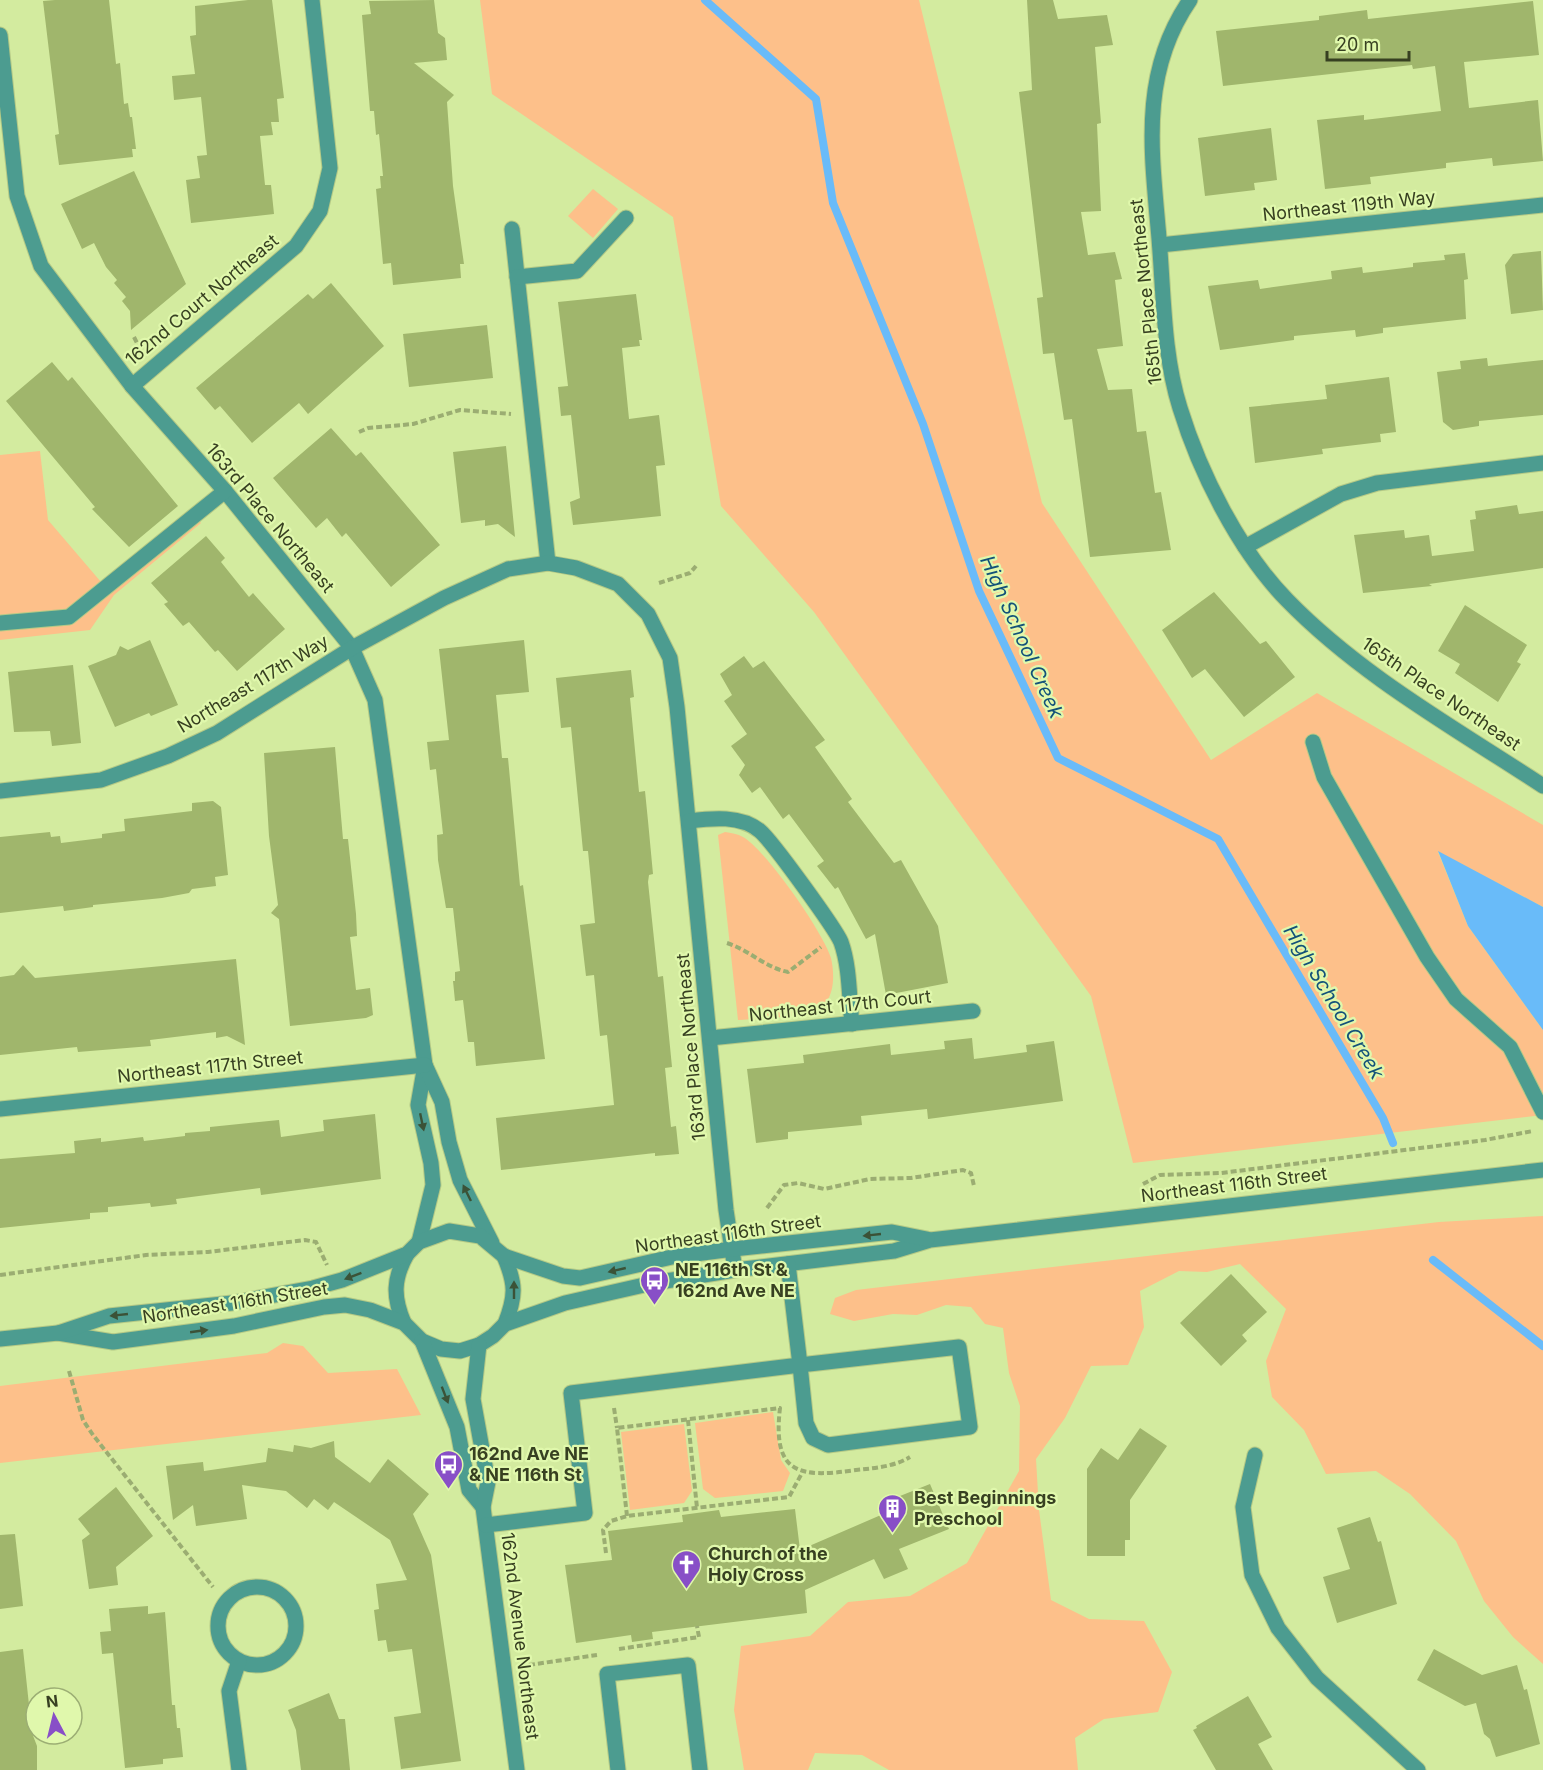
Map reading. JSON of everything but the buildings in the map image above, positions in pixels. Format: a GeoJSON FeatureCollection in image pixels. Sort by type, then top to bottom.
{"type":"FeatureCollection","features":[{"type":"Feature","properties":{"kind":"street","name":"162nd Court Northeast"},"geometry":{"type":"LineString","coordinates":[[132,386],[296,246],[320,211],[330,168],[312,0]]}},
{"type":"Feature","properties":{"kind":"street","name":"165th Place Northeast"},"geometry":{"type":"LineString","coordinates":[[1183,3],[1153,95],[1150,140],[1169,358],[1179,407],[1200,462],[1245,547],[1285,598],[1380,681],[1543,786]]}},
{"type":"Feature","properties":{"kind":"street","name":"163rd Place Northeast"},"geometry":{"type":"LineString","coordinates":[[0,35],[17,196],[41,266],[132,386],[225,491],[352,648],[375,700],[424,1065],[418,1105],[431,1163],[433,1185],[419,1242]]}},
{"type":"Feature","properties":{"kind":"street","name":"Northeast 119th Way"},"geometry":{"type":"LineString","coordinates":[[1160,245],[1543,205]]}},
{"type":"Feature","properties":{"kind":"street"},"geometry":{"type":"LineString","coordinates":[[517,277],[577,271],[626,218]]}},
{"type":"Feature","properties":{"kind":"street"},"geometry":{"type":"LineString","coordinates":[[512,229],[548,563]]}},
{"type":"Feature","properties":{"kind":"street"},"geometry":{"type":"LineString","coordinates":[[1245,547],[1341,494],[1377,483],[1543,463]]}},
{"type":"Feature","properties":{"kind":"street"},"geometry":{"type":"LineString","coordinates":[[0,623],[69,616],[225,491]]}},
{"type":"Feature","properties":{"kind":"street","name":"163rd Place Northeast"},"geometry":{"type":"LineString","coordinates":[[548,563],[576,568],[618,584],[648,615],[670,658],[689,820],[726,1210],[735,1270]]}},
{"type":"Feature","properties":{"kind":"street","name":"Northeast 117th Way"},"geometry":{"type":"LineString","coordinates":[[0,791],[101,780],[168,756],[217,733],[352,648],[444,598],[508,569],[548,563]]}},
{"type":"Feature","properties":{"kind":"street"},"geometry":{"type":"LineString","coordinates":[[1313,742],[1324,777],[1427,957],[1456,999],[1510,1047],[1543,1112]]}},
{"type":"Feature","properties":{"kind":"street"},"geometry":{"type":"LineString","coordinates":[[689,820],[714,818],[739,820],[760,830],[841,943],[848,976],[852,1024]]}},
{"type":"Feature","properties":{"kind":"street","name":"Northeast 117th Court"},"geometry":{"type":"LineString","coordinates":[[710,1038],[973,1011]]}},
{"type":"Feature","properties":{"kind":"street","name":"163rd Place Northeast"},"geometry":{"type":"LineString","coordinates":[[424,1065],[442,1102],[449,1142],[460,1180],[499,1250]]}},
{"type":"Feature","properties":{"kind":"street","name":"Northeast 117th Street"},"geometry":{"type":"LineString","coordinates":[[0,1108],[424,1065]]}},
{"type":"Feature","properties":{"kind":"street","name":"Northeast 116th Street"},"geometry":{"type":"LineString","coordinates":[[58,1333],[113,1342],[234,1326],[324,1307],[345,1305],[370,1310],[404,1323],[422,1341],[441,1349],[460,1351],[479,1346],[494,1336],[505,1324],[566,1303],[666,1280],[894,1251],[930,1240],[1543,1170]]}},
{"type":"Feature","properties":{"kind":"street","name":"Northeast 116th Street"},"geometry":{"type":"LineString","coordinates":[[0,1339],[58,1333],[109,1316],[232,1303],[313,1288],[342,1280],[407,1254],[419,1242],[433,1234],[449,1231],[480,1236],[499,1250],[563,1276],[580,1278],[672,1257],[733,1249],[892,1233],[930,1240]]}},
{"type":"Feature","properties":{"kind":"street"},"geometry":{"type":"LineString","coordinates":[[499,1250],[513,1278],[514,1290],[514,1302],[505,1324]]}},
{"type":"Feature","properties":{"kind":"street"},"geometry":{"type":"LineString","coordinates":[[404,1323],[396,1306],[394,1288],[398,1270],[407,1254]]}},
{"type":"Feature","properties":{"kind":"street"},"geometry":{"type":"LineString","coordinates":[[486,1525],[585,1513],[571,1393],[800,1365],[959,1347],[970,1427],[828,1445],[813,1438],[806,1424],[800,1365],[788,1264]]}},
{"type":"Feature","properties":{"kind":"street","name":"162nd Avenue Northeast"},"geometry":{"type":"LineString","coordinates":[[422,1341],[457,1426],[469,1490],[483,1507]]}},
{"type":"Feature","properties":{"kind":"street","name":"162nd Avenue Northeast"},"geometry":{"type":"LineString","coordinates":[[479,1346],[473,1399],[488,1482],[483,1507],[518,1770]]}},
{"type":"Feature","properties":{"kind":"street"},"geometry":{"type":"LineString","coordinates":[[1256,1455],[1243,1507],[1252,1575],[1278,1628],[1317,1678],[1418,1770]]}},
{"type":"Feature","properties":{"kind":"street"},"geometry":{"type":"LineString","coordinates":[[265,1587],[277,1591],[293,1609],[297,1622],[296,1635],[291,1647],[271,1663],[259,1666],[239,1661],[226,1650],[220,1639],[217,1627],[224,1604],[242,1589],[265,1587]]}},
{"type":"Feature","properties":{"kind":"street"},"geometry":{"type":"LineString","coordinates":[[239,1661],[230,1691],[239,1770]]}},
{"type":"Feature","properties":{"kind":"street"},"geometry":{"type":"LineString","coordinates":[[618,1770],[607,1674],[688,1665],[700,1770]]}},
{"type":"Feature","properties":{"kind":"path"},"geometry":{"type":"LineString","coordinates":[[134,337],[141,351]]}},
{"type":"Feature","properties":{"kind":"path"},"geometry":{"type":"LineString","coordinates":[[360,432],[368,428],[413,424],[460,410],[522,413]]}},
{"type":"Feature","properties":{"kind":"path"},"geometry":{"type":"LineString","coordinates":[[659,583],[690,573],[696,566]]}},
{"type":"Feature","properties":{"kind":"path"},"geometry":{"type":"LineString","coordinates":[[727,943],[753,954],[775,970],[788,972],[797,968],[836,935]]}},
{"type":"Feature","properties":{"kind":"path"},"geometry":{"type":"LineString","coordinates":[[1143,1184],[1160,1175],[1221,1173],[1485,1140],[1539,1130]]}},
{"type":"Feature","properties":{"kind":"path"},"geometry":{"type":"LineString","coordinates":[[767,1208],[784,1185],[798,1183],[824,1189],[870,1179],[911,1178],[963,1170],[971,1173],[974,1186]]}},
{"type":"Feature","properties":{"kind":"path"},"geometry":{"type":"LineString","coordinates":[[0,1275],[146,1255],[208,1252],[305,1240],[316,1242],[328,1265]]}},
{"type":"Feature","properties":{"kind":"path"},"geometry":{"type":"LineString","coordinates":[[69,1371],[83,1420],[93,1436],[213,1587]]}},
{"type":"Feature","properties":{"kind":"path"},"geometry":{"type":"LineString","coordinates":[[627,1516],[617,1428],[780,1408],[782,1447],[790,1465],[802,1473],[831,1474],[897,1464],[915,1454]]}},
{"type":"Feature","properties":{"kind":"path"},"geometry":{"type":"LineString","coordinates":[[688,1420],[698,1508]]}},
{"type":"Feature","properties":{"kind":"path"},"geometry":{"type":"LineString","coordinates":[[606,1553],[603,1530],[611,1521],[627,1516],[789,1497],[802,1473]]}},
{"type":"Feature","properties":{"kind":"shaded area"},"geometry":{"type":"Polygon","coordinates":[[[480,0],[919,0],[1042,503],[1211,760],[1317,693],[1543,825],[1543,907],[1438,852],[1468,926],[1543,1030],[1543,1115],[1133,1163],[1091,996],[814,612],[721,506],[673,217],[492,94],[480,0]]]}},
{"type":"Feature","properties":{"kind":"shaded area"},"geometry":{"type":"Polygon","coordinates":[[[593,189],[618,209],[593,238],[568,216],[593,189]]]}},
{"type":"Feature","properties":{"kind":"shaded area"},"geometry":{"type":"Polygon","coordinates":[[[40,451],[48,520],[101,582],[192,513],[201,523],[114,595],[90,630],[0,640],[0,455],[40,451]]]}},
{"type":"Feature","properties":{"kind":"shaded area"},"geometry":{"type":"Polygon","coordinates":[[[725,832],[743,837],[765,858],[793,893],[826,946],[832,963],[832,987],[826,1002],[819,1008],[785,1017],[738,1020],[718,835],[725,832]]]}},
{"type":"Feature","properties":{"kind":"shaded area"},"geometry":{"type":"Polygon","coordinates":[[[1543,1216],[1543,1664],[1513,1637],[1484,1601],[1456,1541],[1410,1494],[1376,1471],[1326,1474],[1304,1430],[1272,1397],[1266,1361],[1286,1309],[1240,1264],[1207,1272],[1179,1271],[1140,1291],[1144,1327],[1128,1365],[1091,1366],[1065,1418],[1036,1459],[1039,1510],[1051,1600],[1089,1619],[1144,1621],[1172,1672],[1158,1712],[1104,1719],[1075,1738],[1078,1770],[889,1770],[862,1755],[815,1753],[808,1770],[744,1770],[734,1710],[741,1646],[810,1636],[848,1602],[910,1596],[967,1563],[1019,1471],[1020,1406],[1009,1373],[1003,1328],[985,1324],[971,1307],[946,1305],[917,1315],[893,1314],[854,1321],[830,1314],[835,1298],[856,1290],[1439,1222],[1543,1216]]]}},
{"type":"Feature","properties":{"kind":"shaded area"},"geometry":{"type":"Polygon","coordinates":[[[283,1343],[303,1346],[328,1373],[397,1369],[421,1415],[0,1463],[0,1386],[267,1353],[283,1343]]]}},
{"type":"Feature","properties":{"kind":"shaded area"},"geometry":{"type":"Polygon","coordinates":[[[773,1412],[781,1460],[790,1473],[783,1491],[715,1498],[703,1489],[695,1423],[773,1412]]]}},
{"type":"Feature","properties":{"kind":"shaded area"},"geometry":{"type":"Polygon","coordinates":[[[684,1424],[692,1491],[684,1503],[630,1510],[621,1432],[684,1424]]]}},
{"type":"Feature","properties":{"kind":"water"},"geometry":{"type":"Polygon","coordinates":[[[1438,851],[1543,907],[1543,1030],[1468,926],[1438,851]]]}},
{"type":"Feature","properties":{"kind":"waterway","name":"High School Creek"},"geometry":{"type":"LineString","coordinates":[[705,0],[816,99],[833,203],[923,424],[979,591],[1058,758],[1218,839],[1383,1118],[1393,1143]]}},
{"type":"Feature","properties":{"kind":"waterway","name":"High School Creek"},"geometry":{"type":"LineString","coordinates":[[1433,1260],[1543,1346]]}},
{"type":"Feature","properties":{"kind":"place","name":"NE 116th St & 162nd Ave NE"},"geometry":{"type":"Point","coordinates":[654,1306]}},
{"type":"Feature","properties":{"kind":"place","name":"162nd Ave NE & NE 116th St"},"geometry":{"type":"Point","coordinates":[448,1490]}},
{"type":"Feature","properties":{"kind":"place","name":"Best Beginnings Preschool"},"geometry":{"type":"Point","coordinates":[893,1534]}},
{"type":"Feature","properties":{"kind":"place","name":"Church of the Holy Cross"},"geometry":{"type":"Point","coordinates":[687,1590]}}]}
